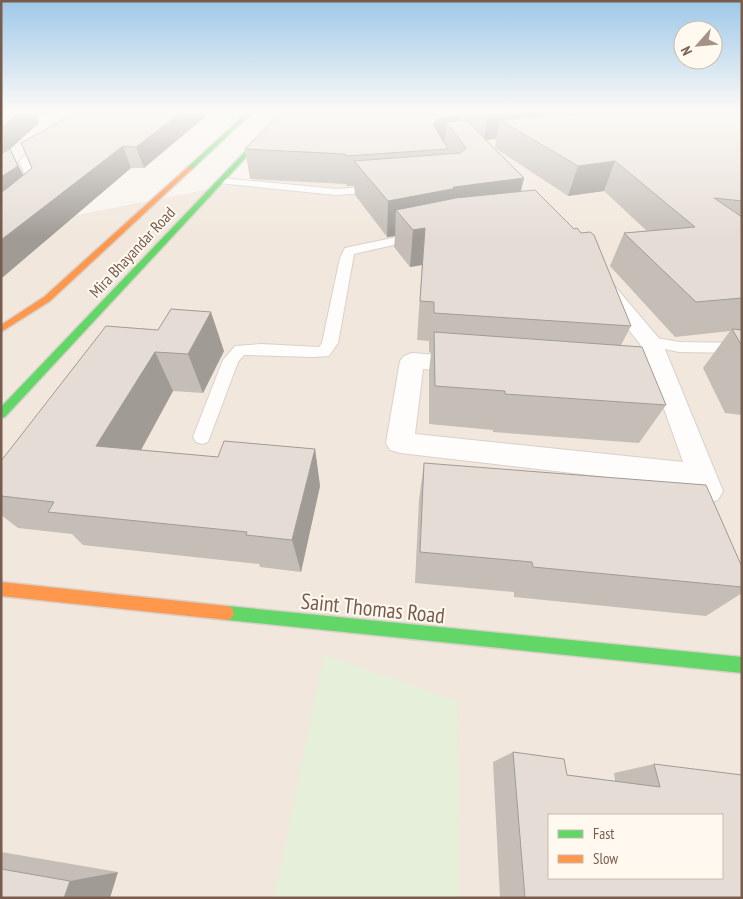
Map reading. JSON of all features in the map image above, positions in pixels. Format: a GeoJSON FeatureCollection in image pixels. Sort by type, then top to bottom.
{"type":"FeatureCollection","features":[{"type":"Feature","properties":{"kind":"main road","name":"Mira Bhayandar Road"},"geometry":{"type":"LineString","coordinates":[[2,324],[195,153]]}},
{"type":"Feature","properties":{"kind":"main road"},"geometry":{"type":"LineString","coordinates":[[2,324],[47,299],[207,153]]}},
{"type":"Feature","properties":{"kind":"main road"},"geometry":{"type":"LineString","coordinates":[[129,262],[237,153]]}},
{"type":"Feature","properties":{"kind":"main road","name":"Mira Bhayandar Road"},"geometry":{"type":"LineString","coordinates":[[1,414],[248,153]]}},
{"type":"Feature","properties":{"kind":"main road"},"geometry":{"type":"LineString","coordinates":[[55,357],[89,305]]}},
{"type":"Feature","properties":{"kind":"main road","name":"Saint Thomas Road"},"geometry":{"type":"LineString","coordinates":[[1,589],[345,626],[742,665]]}},
{"type":"Feature","properties":{"kind":"street"},"geometry":{"type":"LineString","coordinates":[[584,262],[651,342],[715,510]]}},
{"type":"Feature","properties":{"kind":"street"},"geometry":{"type":"LineString","coordinates":[[491,366],[412,361],[400,443],[702,476]]}},
{"type":"Feature","properties":{"kind":"street"},"geometry":{"type":"LineString","coordinates":[[598,374],[665,379]]}},
{"type":"Feature","properties":{"kind":"lane"},"geometry":{"type":"LineString","coordinates":[[1,218],[36,189],[24,162],[34,153]]}},
{"type":"Feature","properties":{"kind":"lane"},"geometry":{"type":"LineString","coordinates":[[222,181],[336,192],[386,188]]}},
{"type":"Feature","properties":{"kind":"lane"},"geometry":{"type":"LineString","coordinates":[[202,437],[231,360],[240,350],[257,348],[304,353],[324,352],[330,343],[346,258],[349,251],[432,233]]}},
{"type":"Feature","properties":{"kind":"lane"},"geometry":{"type":"LineString","coordinates":[[651,342],[679,347],[742,348]]}},
{"type":"Feature","properties":{"kind":"shaded area"},"geometry":{"type":"Polygon","coordinates":[[[391,153],[742,153],[742,898],[1,898],[1,230],[391,153]]]}},
{"type":"Feature","properties":{"kind":"green space"},"geometry":{"type":"Polygon","coordinates":[[[324,655],[458,701],[459,898],[274,898],[324,655]]]}},
{"type":"Feature","properties":{"kind":"building"},"geometry":{"type":"Polygon","coordinates":[[[12,153],[18,166],[1,177],[1,154],[12,153]]]}},
{"type":"Feature","properties":{"kind":"building"},"geometry":{"type":"Polygon","coordinates":[[[25,153],[114,153],[1,240],[1,192],[32,168],[25,153]]]}},
{"type":"Feature","properties":{"kind":"building"},"geometry":{"type":"Polygon","coordinates":[[[324,153],[390,153],[346,156],[345,154],[324,153]]]}},
{"type":"Feature","properties":{"kind":"building"},"geometry":{"type":"Polygon","coordinates":[[[460,153],[499,153],[524,178],[454,187],[452,189],[388,201],[354,161],[460,153]]]}},
{"type":"Feature","properties":{"kind":"building"},"geometry":{"type":"Polygon","coordinates":[[[556,153],[742,153],[742,201],[714,198],[742,217],[742,298],[696,302],[624,233],[695,227],[615,161],[578,166],[556,153]]]}},
{"type":"Feature","properties":{"kind":"building"},"geometry":{"type":"Polygon","coordinates":[[[535,190],[574,229],[577,228],[581,233],[590,232],[594,235],[631,326],[434,313],[434,302],[420,301],[425,228],[413,230],[396,210],[456,198],[535,190]]]}},
{"type":"Feature","properties":{"kind":"building"},"geometry":{"type":"Polygon","coordinates":[[[171,309],[211,312],[188,354],[155,352],[96,446],[218,457],[224,441],[315,449],[292,540],[246,535],[247,532],[48,512],[54,502],[1,496],[1,461],[106,326],[158,330],[171,309]]]}},
{"type":"Feature","properties":{"kind":"building"},"geometry":{"type":"Polygon","coordinates":[[[732,329],[742,330],[742,346],[732,329]]]}},
{"type":"Feature","properties":{"kind":"building"},"geometry":{"type":"Polygon","coordinates":[[[434,332],[642,347],[666,405],[505,394],[505,391],[435,386],[434,332]]]}},
{"type":"Feature","properties":{"kind":"building"},"geometry":{"type":"Polygon","coordinates":[[[424,463],[706,485],[742,567],[742,587],[533,567],[532,562],[420,552],[424,463]]]}},
{"type":"Feature","properties":{"kind":"building"},"geometry":{"type":"Polygon","coordinates":[[[513,752],[564,759],[567,775],[660,787],[654,764],[742,775],[742,898],[525,898],[513,752]]]}},
{"type":"Feature","properties":{"kind":"building"},"geometry":{"type":"Polygon","coordinates":[[[1,869],[70,881],[64,898],[1,898],[1,869]]]}},
{"type":"Feature","properties":{"kind":"traffic: fast"},"geometry":{"type":"LineString","coordinates":[[190,168],[206,153]]}},
{"type":"Feature","properties":{"kind":"traffic: fast"},"geometry":{"type":"LineString","coordinates":[[1,414],[247,153]]}},
{"type":"Feature","properties":{"kind":"traffic: fast"},"geometry":{"type":"LineString","coordinates":[[227,613],[742,665]]}},
{"type":"Feature","properties":{"kind":"traffic: slow"},"geometry":{"type":"LineString","coordinates":[[1,329],[47,299],[190,168]]}},
{"type":"Feature","properties":{"kind":"traffic: slow"},"geometry":{"type":"LineString","coordinates":[[1,589],[227,613]]}}]}
